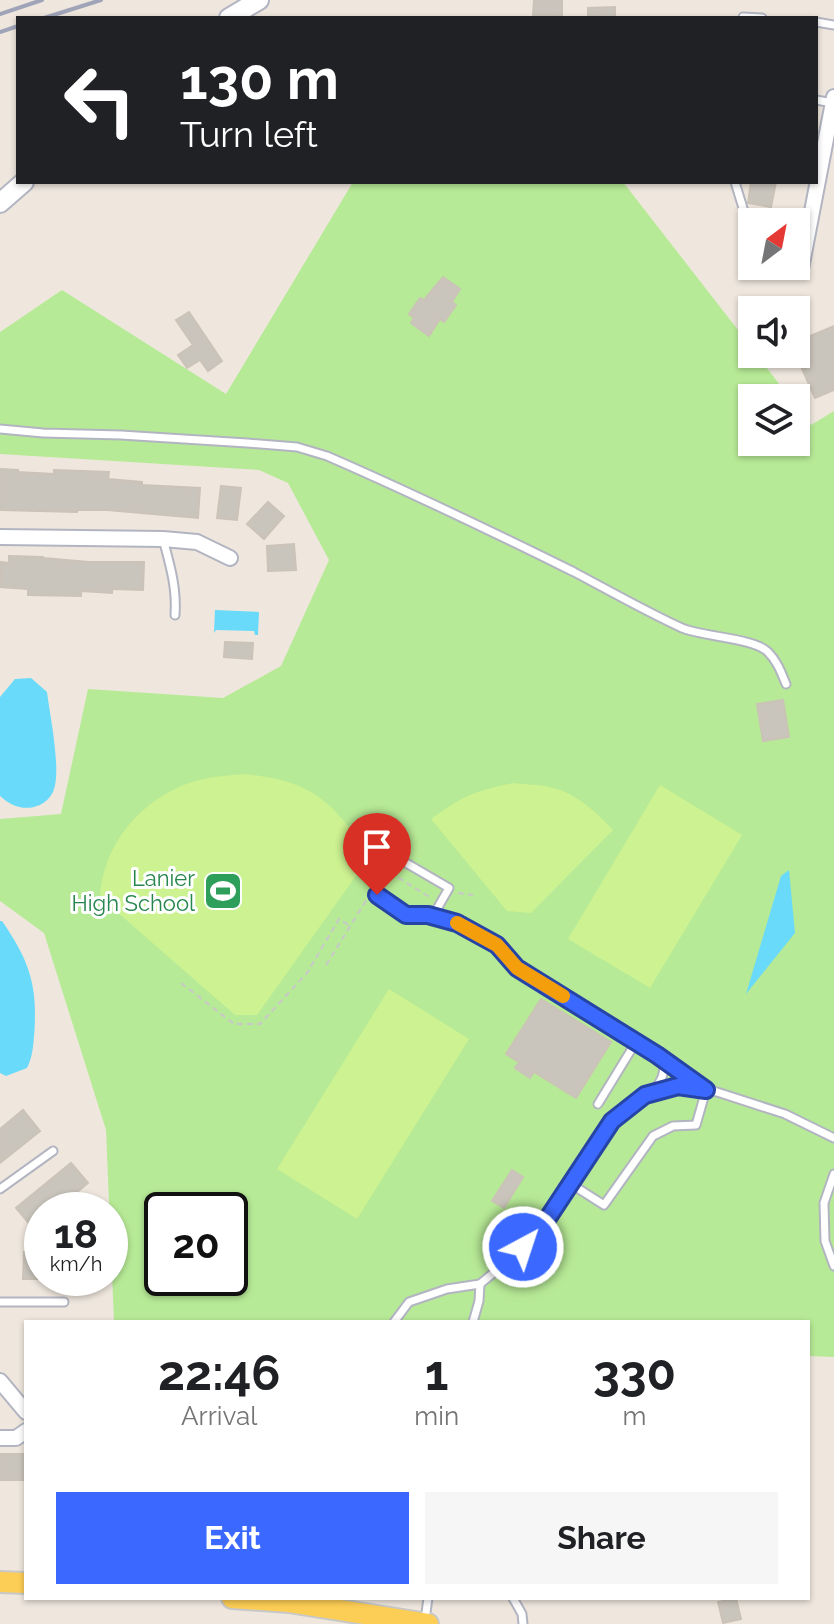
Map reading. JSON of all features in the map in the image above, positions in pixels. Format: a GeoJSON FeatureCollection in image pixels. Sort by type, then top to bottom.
{"type":"FeatureCollection","features":[{"type":"Feature","properties":{"kind":"main road"},"geometry":{"type":"LineString","coordinates":[[0,1582],[24,1583]]}},
{"type":"Feature","properties":{"kind":"main road"},"geometry":{"type":"LineString","coordinates":[[260,1600],[426,1624]]}},
{"type":"Feature","properties":{"kind":"street"},"geometry":{"type":"LineString","coordinates":[[232,16],[259,0]]}},
{"type":"Feature","properties":{"kind":"street"},"geometry":{"type":"LineString","coordinates":[[818,174],[833,100]]}},
{"type":"Feature","properties":{"kind":"street"},"geometry":{"type":"LineString","coordinates":[[0,203],[22,184]]}},
{"type":"Feature","properties":{"kind":"street"},"geometry":{"type":"LineString","coordinates":[[810,213],[816,184]]}},
{"type":"Feature","properties":{"kind":"street"},"geometry":{"type":"LineString","coordinates":[[0,537],[197,542],[230,558]]}},
{"type":"Feature","properties":{"kind":"street"},"geometry":{"type":"LineString","coordinates":[[0,1381],[24,1410]]}},
{"type":"Feature","properties":{"kind":"street"},"geometry":{"type":"LineString","coordinates":[[0,1438],[16,1438],[24,1432]]}},
{"type":"Feature","properties":{"kind":"lane"},"geometry":{"type":"LineString","coordinates":[[736,184],[743,208]]}},
{"type":"Feature","properties":{"kind":"lane"},"geometry":{"type":"LineString","coordinates":[[0,429],[297,447],[327,456],[573,572],[691,632],[755,644],[766,649],[780,668],[786,684]]}},
{"type":"Feature","properties":{"kind":"lane"},"geometry":{"type":"LineString","coordinates":[[163,539],[173,574],[175,615]]}},
{"type":"Feature","properties":{"kind":"lane"},"geometry":{"type":"LineString","coordinates":[[401,860],[449,888],[433,916]]}},
{"type":"Feature","properties":{"kind":"lane"},"geometry":{"type":"LineString","coordinates":[[377,895],[406,915],[433,916],[457,923],[497,945],[517,968],[663,1059],[706,1090]]}},
{"type":"Feature","properties":{"kind":"lane"},"geometry":{"type":"LineString","coordinates":[[598,1104],[636,1042]]}},
{"type":"Feature","properties":{"kind":"lane"},"geometry":{"type":"LineString","coordinates":[[652,1093],[665,1071],[663,1059]]}},
{"type":"Feature","properties":{"kind":"lane"},"geometry":{"type":"LineString","coordinates":[[396,1320],[409,1302],[447,1289],[480,1284],[508,1261],[538,1233],[612,1121],[645,1095],[678,1086],[717,1092],[785,1114],[834,1138]]}},
{"type":"Feature","properties":{"kind":"lane"},"geometry":{"type":"LineString","coordinates":[[571,1184],[604,1205],[653,1136],[673,1126],[696,1125],[706,1090]]}},
{"type":"Feature","properties":{"kind":"lane"},"geometry":{"type":"LineString","coordinates":[[0,1189],[53,1151]]}},
{"type":"Feature","properties":{"kind":"lane"},"geometry":{"type":"LineString","coordinates":[[834,1174],[824,1203],[825,1241],[834,1266]]}},
{"type":"Feature","properties":{"kind":"lane"},"geometry":{"type":"LineString","coordinates":[[827,1247],[834,1236]]}},
{"type":"Feature","properties":{"kind":"lane"},"geometry":{"type":"LineString","coordinates":[[474,1320],[480,1284]]}},
{"type":"Feature","properties":{"kind":"lane"},"geometry":{"type":"LineString","coordinates":[[0,1302],[64,1302]]}},
{"type":"Feature","properties":{"kind":"lane"},"geometry":{"type":"LineString","coordinates":[[426,1624],[428,1600]]}},
{"type":"Feature","properties":{"kind":"lane"},"geometry":{"type":"LineString","coordinates":[[514,1600],[522,1614],[523,1624]]}},
{"type":"Feature","properties":{"kind":"path"},"geometry":{"type":"LineString","coordinates":[[181,983],[234,1024],[260,1024],[307,973],[339,919],[350,926]]}},
{"type":"Feature","properties":{"kind":"green space"},"geometry":{"type":"Polygon","coordinates":[[[352,184],[625,184],[738,330],[738,368],[767,368],[779,384],[738,384],[738,456],[810,456],[810,424],[834,411],[834,1357],[810,1356],[810,1320],[114,1320],[113,1296],[128,1296],[128,1192],[109,1192],[106,1130],[44,933],[0,901],[0,819],[61,814],[88,689],[223,698],[281,666],[329,560],[288,483],[259,470],[0,454],[0,332],[62,290],[226,394],[352,184]]]}},
{"type":"Feature","properties":{"kind":"green space","name":"Lanier High School"},"geometry":{"type":"Polygon","coordinates":[[[247,774],[289,782],[323,800],[341,817],[370,856],[257,1015],[235,1015],[100,897],[108,859],[128,826],[141,812],[192,782],[247,774]]]}},
{"type":"Feature","properties":{"kind":"green space"},"geometry":{"type":"Polygon","coordinates":[[[514,783],[562,791],[593,810],[613,830],[531,913],[507,911],[431,819],[470,795],[514,783]]]}},
{"type":"Feature","properties":{"kind":"green space"},"geometry":{"type":"Polygon","coordinates":[[[660,785],[742,835],[650,988],[568,939],[660,785]]]}},
{"type":"Feature","properties":{"kind":"green space"},"geometry":{"type":"Polygon","coordinates":[[[389,989],[469,1039],[357,1219],[277,1169],[389,989]]]}},
{"type":"Feature","properties":{"kind":"water"},"geometry":{"type":"Polygon","coordinates":[[[215,610],[259,612],[258,635],[254,631],[216,630],[214,633],[215,610]]]}},
{"type":"Feature","properties":{"kind":"water"},"geometry":{"type":"Polygon","coordinates":[[[31,678],[47,692],[56,771],[53,792],[45,802],[25,808],[0,796],[0,697],[15,679],[31,678]]]}},
{"type":"Feature","properties":{"kind":"water"},"geometry":{"type":"Polygon","coordinates":[[[789,870],[795,933],[746,994],[781,876],[789,870]]]}},
{"type":"Feature","properties":{"kind":"water"},"geometry":{"type":"Polygon","coordinates":[[[0,921],[12,936],[25,962],[35,1003],[34,1041],[29,1064],[27,1068],[6,1076],[0,1073],[0,921]]]}},
{"type":"Feature","properties":{"kind":"building"},"geometry":{"type":"Polygon","coordinates":[[[534,0],[562,0],[562,16],[533,15],[534,0]]]}},
{"type":"Feature","properties":{"kind":"building"},"geometry":{"type":"Polygon","coordinates":[[[615,7],[615,16],[588,16],[588,8],[615,7]]]}},
{"type":"Feature","properties":{"kind":"building"},"geometry":{"type":"Polygon","coordinates":[[[751,184],[776,184],[771,207],[748,203],[751,184]]]}},
{"type":"Feature","properties":{"kind":"building"},"geometry":{"type":"Polygon","coordinates":[[[443,277],[460,289],[452,302],[456,305],[444,322],[440,319],[429,336],[411,323],[414,318],[409,314],[420,298],[424,300],[443,277]]]}},
{"type":"Feature","properties":{"kind":"building"},"geometry":{"type":"Polygon","coordinates":[[[189,312],[222,361],[208,371],[200,360],[187,368],[178,355],[193,345],[176,320],[189,312]]]}},
{"type":"Feature","properties":{"kind":"building"},"geometry":{"type":"Polygon","coordinates":[[[834,326],[834,390],[815,398],[802,368],[810,368],[810,336],[834,326]]]}},
{"type":"Feature","properties":{"kind":"building"},"geometry":{"type":"Polygon","coordinates":[[[0,469],[54,474],[54,470],[109,472],[108,479],[142,482],[142,485],[200,488],[198,518],[107,510],[0,510],[0,469]]]}},
{"type":"Feature","properties":{"kind":"building"},"geometry":{"type":"Polygon","coordinates":[[[221,486],[241,488],[237,520],[217,518],[221,486]]]}},
{"type":"Feature","properties":{"kind":"building"},"geometry":{"type":"Polygon","coordinates":[[[268,502],[284,516],[264,539],[247,524],[268,502]]]}},
{"type":"Feature","properties":{"kind":"building"},"geometry":{"type":"Polygon","coordinates":[[[294,544],[296,570],[268,571],[267,546],[294,544]]]}},
{"type":"Feature","properties":{"kind":"building"},"geometry":{"type":"Polygon","coordinates":[[[9,556],[89,562],[144,562],[143,590],[112,589],[112,593],[81,591],[81,596],[28,595],[28,589],[0,587],[1,562],[9,563],[9,556]]]}},
{"type":"Feature","properties":{"kind":"building"},"geometry":{"type":"Polygon","coordinates":[[[225,642],[253,643],[252,659],[224,657],[225,642]]]}},
{"type":"Feature","properties":{"kind":"building"},"geometry":{"type":"Polygon","coordinates":[[[783,700],[789,737],[763,741],[757,704],[783,700]]]}},
{"type":"Feature","properties":{"kind":"building"},"geometry":{"type":"Polygon","coordinates":[[[541,999],[611,1042],[576,1098],[534,1072],[530,1078],[515,1068],[519,1062],[506,1054],[541,999]]]}},
{"type":"Feature","properties":{"kind":"building"},"geometry":{"type":"Polygon","coordinates":[[[23,1110],[40,1131],[0,1163],[0,1129],[23,1110]]]}},
{"type":"Feature","properties":{"kind":"building"},"geometry":{"type":"Polygon","coordinates":[[[71,1163],[88,1183],[77,1192],[36,1192],[71,1163]]]}},
{"type":"Feature","properties":{"kind":"building"},"geometry":{"type":"Polygon","coordinates":[[[512,1170],[523,1177],[504,1208],[492,1201],[512,1170]]]}},
{"type":"Feature","properties":{"kind":"building"},"geometry":{"type":"Polygon","coordinates":[[[24,1201],[24,1217],[16,1208],[24,1201]]]}},
{"type":"Feature","properties":{"kind":"building"},"geometry":{"type":"Polygon","coordinates":[[[0,1454],[24,1454],[24,1480],[0,1480],[0,1454]]]}},
{"type":"Feature","properties":{"kind":"building"},"geometry":{"type":"Polygon","coordinates":[[[736,1600],[741,1619],[723,1623],[718,1602],[736,1600]]]}},
{"type":"Feature","properties":{"kind":"railway"},"geometry":{"type":"LineString","coordinates":[[0,14],[42,0]]}},
{"type":"Feature","properties":{"kind":"railway"},"geometry":{"type":"LineString","coordinates":[[50,16],[101,0]]}},
{"type":"Feature","properties":{"kind":"railway"},"geometry":{"type":"LineString","coordinates":[[0,32],[16,27]]}},
{"type":"Feature","properties":{"kind":"slow traffic"},"geometry":{"type":"LineString","coordinates":[[457,923],[497,945],[517,968],[563,996]]}},
{"type":"Feature","properties":{"kind":"place","name":"Lanier High School"},"geometry":{"type":"Point","coordinates":[223,891]}},
{"type":"Feature","properties":{"kind":"route"},"geometry":{"type":"LineString","coordinates":[[377,895],[406,915],[428,915],[457,923],[497,945],[517,968],[657,1055],[706,1090],[678,1086],[645,1095],[612,1121],[538,1233],[523,1247]]}}]}
